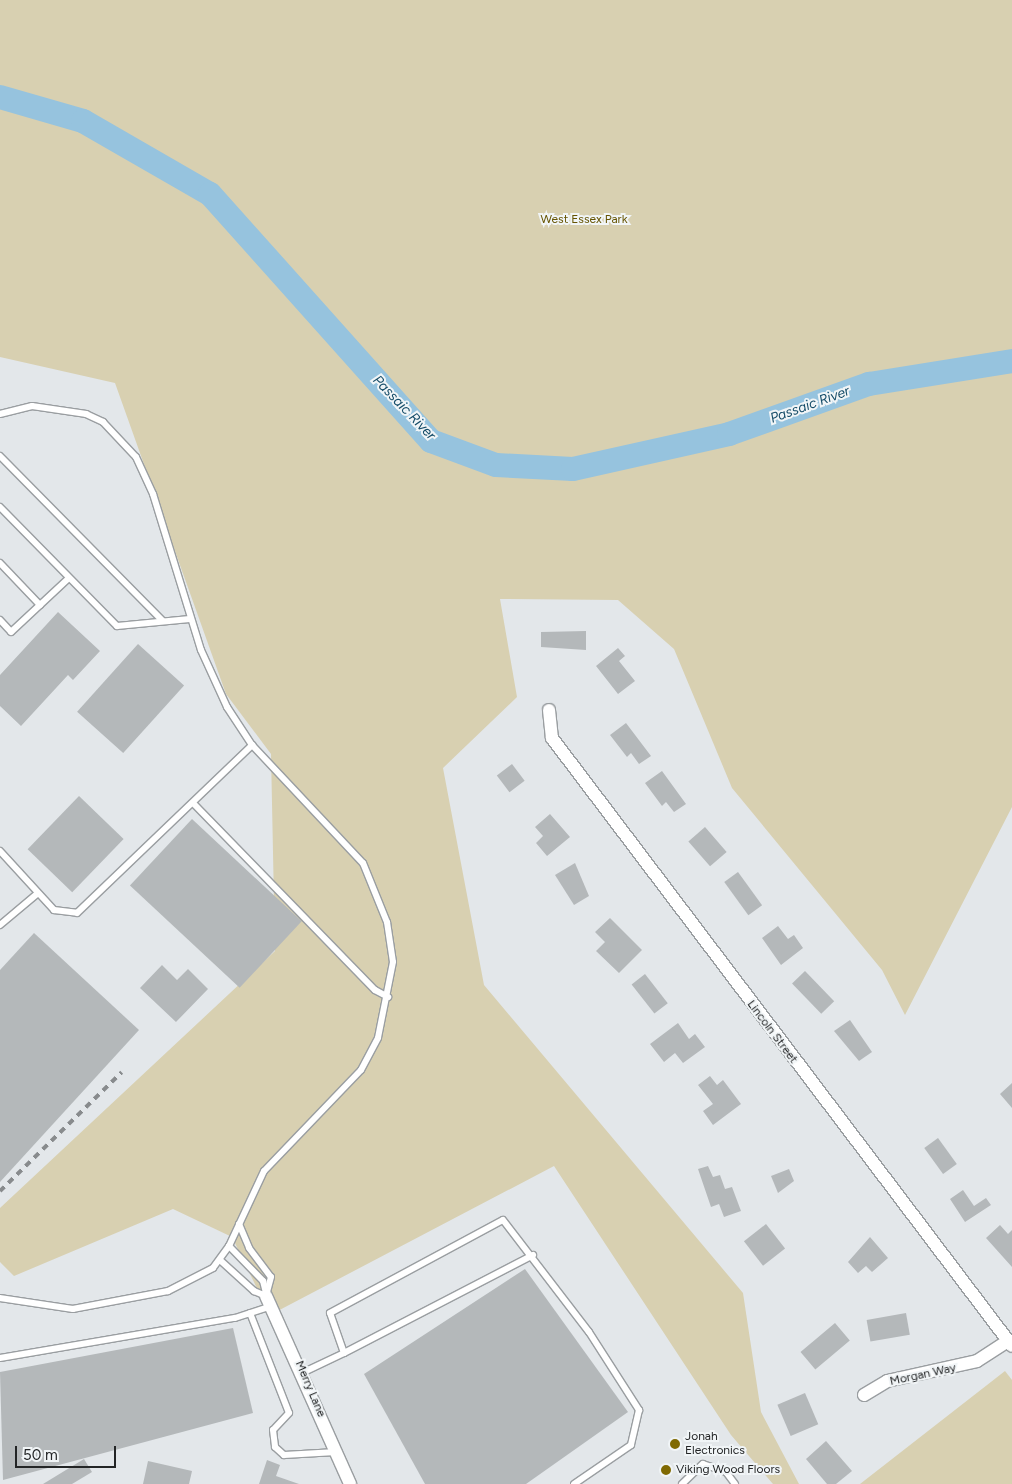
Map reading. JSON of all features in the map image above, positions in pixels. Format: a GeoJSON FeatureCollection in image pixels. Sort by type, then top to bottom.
{"type":"FeatureCollection","features":[{"type":"Feature","properties":{"kind":"street","name":"Lincoln Street"},"geometry":{"type":"LineString","coordinates":[[548,710],[552,738],[1010,1344]]}},
{"type":"Feature","properties":{"kind":"street","name":"Merry Lane"},"geometry":{"type":"LineString","coordinates":[[269,1301],[304,1372],[350,1484]]}},
{"type":"Feature","properties":{"kind":"street","name":"Morgan Way"},"geometry":{"type":"LineString","coordinates":[[864,1395],[887,1381],[977,1361],[1010,1344]]}},
{"type":"Feature","properties":{"kind":"lane"},"geometry":{"type":"LineString","coordinates":[[0,414],[32,406],[68,409],[103,422],[121,440],[146,476],[190,619],[227,707],[252,744],[363,863],[387,922],[392,962],[388,997],[378,1038],[361,1070],[264,1171],[221,1261],[168,1292],[102,1305],[46,1308],[0,1298]]}},
{"type":"Feature","properties":{"kind":"lane"},"geometry":{"type":"LineString","coordinates":[[0,456],[162,620]]}},
{"type":"Feature","properties":{"kind":"lane"},"geometry":{"type":"LineString","coordinates":[[0,508],[117,626],[162,620],[190,619]]}},
{"type":"Feature","properties":{"kind":"lane"},"geometry":{"type":"LineString","coordinates":[[0,562],[40,605]]}},
{"type":"Feature","properties":{"kind":"lane"},"geometry":{"type":"LineString","coordinates":[[0,620],[11,632],[69,578]]}},
{"type":"Feature","properties":{"kind":"lane"},"geometry":{"type":"LineString","coordinates":[[0,851],[37,894],[54,910],[77,913],[86,909],[252,744]]}},
{"type":"Feature","properties":{"kind":"lane"},"geometry":{"type":"LineString","coordinates":[[193,803],[375,990],[388,997]]}},
{"type":"Feature","properties":{"kind":"lane"},"geometry":{"type":"LineString","coordinates":[[0,925],[37,894]]}},
{"type":"Feature","properties":{"kind":"lane"},"geometry":{"type":"LineString","coordinates":[[344,1353],[330,1313],[503,1220],[533,1255],[589,1332],[638,1416],[631,1445],[574,1484]]}},
{"type":"Feature","properties":{"kind":"lane"},"geometry":{"type":"LineString","coordinates":[[239,1224],[249,1248],[271,1277],[269,1301]]}},
{"type":"Feature","properties":{"kind":"lane"},"geometry":{"type":"LineString","coordinates":[[229,1246],[263,1281],[269,1301]]}},
{"type":"Feature","properties":{"kind":"lane"},"geometry":{"type":"LineString","coordinates":[[304,1372],[533,1255]]}},
{"type":"Feature","properties":{"kind":"lane"},"geometry":{"type":"LineString","coordinates":[[221,1261],[254,1291],[269,1301]]}},
{"type":"Feature","properties":{"kind":"lane"},"geometry":{"type":"LineString","coordinates":[[0,1358],[250,1313],[269,1301]]}},
{"type":"Feature","properties":{"kind":"lane"},"geometry":{"type":"LineString","coordinates":[[250,1313],[289,1413],[273,1430],[275,1447],[284,1455],[336,1452]]}},
{"type":"Feature","properties":{"kind":"lane"},"geometry":{"type":"LineString","coordinates":[[682,1484],[703,1464],[726,1472],[735,1484]]}},
{"type":"Feature","properties":{"kind":"green space","name":"West Essex Park"},"geometry":{"type":"Polygon","coordinates":[[[0,0],[1012,0],[1012,807],[905,1015],[882,970],[732,788],[674,649],[618,600],[500,599],[517,697],[443,768],[484,985],[743,1293],[761,1412],[799,1484],[773,1484],[731,1435],[554,1166],[270,1315],[232,1237],[173,1209],[14,1276],[0,1262],[0,1208],[275,951],[271,754],[226,694],[115,383],[0,357],[0,0]]]}},
{"type":"Feature","properties":{"kind":"green space"},"geometry":{"type":"Polygon","coordinates":[[[1005,1371],[1012,1380],[1012,1484],[860,1484],[1005,1371]]]}},
{"type":"Feature","properties":{"kind":"building"},"geometry":{"type":"Polygon","coordinates":[[[58,612],[100,651],[73,680],[68,675],[21,726],[0,706],[0,675],[58,612]]]}},
{"type":"Feature","properties":{"kind":"building"},"geometry":{"type":"Polygon","coordinates":[[[586,631],[586,650],[541,647],[541,632],[586,631]]]}},
{"type":"Feature","properties":{"kind":"building"},"geometry":{"type":"Polygon","coordinates":[[[138,644],[184,685],[123,753],[77,712],[138,644]]]}},
{"type":"Feature","properties":{"kind":"building"},"geometry":{"type":"Polygon","coordinates":[[[618,648],[625,656],[619,661],[635,681],[618,694],[596,666],[618,648]]]}},
{"type":"Feature","properties":{"kind":"building"},"geometry":{"type":"Polygon","coordinates":[[[626,723],[651,756],[639,764],[631,753],[627,757],[610,735],[626,723]]]}},
{"type":"Feature","properties":{"kind":"building"},"geometry":{"type":"Polygon","coordinates":[[[512,764],[525,781],[509,792],[497,775],[512,764]]]}},
{"type":"Feature","properties":{"kind":"building"},"geometry":{"type":"Polygon","coordinates":[[[662,771],[686,804],[674,812],[666,802],[662,806],[645,783],[662,771]]]}},
{"type":"Feature","properties":{"kind":"building"},"geometry":{"type":"Polygon","coordinates":[[[79,796],[124,839],[72,892],[28,849],[79,796]]]}},
{"type":"Feature","properties":{"kind":"building"},"geometry":{"type":"Polygon","coordinates":[[[550,814],[570,837],[547,856],[536,843],[543,836],[535,827],[550,814]]]}},
{"type":"Feature","properties":{"kind":"building"},"geometry":{"type":"Polygon","coordinates":[[[192,819],[302,921],[240,988],[130,886],[192,819]]]}},
{"type":"Feature","properties":{"kind":"building"},"geometry":{"type":"Polygon","coordinates":[[[705,827],[727,852],[710,866],[688,841],[705,827]]]}},
{"type":"Feature","properties":{"kind":"building"},"geometry":{"type":"Polygon","coordinates":[[[575,863],[589,896],[574,905],[555,875],[575,863]]]}},
{"type":"Feature","properties":{"kind":"building"},"geometry":{"type":"Polygon","coordinates":[[[738,872],[762,905],[748,915],[724,882],[738,872]]]}},
{"type":"Feature","properties":{"kind":"building"},"geometry":{"type":"Polygon","coordinates":[[[610,918],[642,950],[619,973],[596,951],[605,942],[595,932],[610,918]]]}},
{"type":"Feature","properties":{"kind":"building"},"geometry":{"type":"Polygon","coordinates":[[[778,926],[788,939],[794,935],[803,948],[781,965],[762,938],[778,926]]]}},
{"type":"Feature","properties":{"kind":"building"},"geometry":{"type":"Polygon","coordinates":[[[34,933],[139,1030],[0,1182],[0,970],[34,933]]]}},
{"type":"Feature","properties":{"kind":"building"},"geometry":{"type":"Polygon","coordinates":[[[162,965],[177,980],[188,969],[208,989],[176,1022],[140,988],[162,965]]]}},
{"type":"Feature","properties":{"kind":"building"},"geometry":{"type":"Polygon","coordinates":[[[805,971],[834,1001],[821,1014],[792,984],[805,971]]]}},
{"type":"Feature","properties":{"kind":"building"},"geometry":{"type":"Polygon","coordinates":[[[645,974],[668,1003],[654,1014],[632,984],[645,974]]]}},
{"type":"Feature","properties":{"kind":"building"},"geometry":{"type":"Polygon","coordinates":[[[850,1020],[872,1052],[859,1061],[834,1031],[850,1020]]]}},
{"type":"Feature","properties":{"kind":"building"},"geometry":{"type":"Polygon","coordinates":[[[678,1023],[689,1039],[695,1034],[705,1047],[683,1063],[675,1053],[664,1062],[650,1044],[678,1023]]]}},
{"type":"Feature","properties":{"kind":"building"},"geometry":{"type":"Polygon","coordinates":[[[710,1076],[717,1085],[723,1080],[741,1104],[713,1125],[703,1111],[713,1104],[698,1085],[710,1076]]]}},
{"type":"Feature","properties":{"kind":"building"},"geometry":{"type":"Polygon","coordinates":[[[1012,1083],[1012,1108],[1000,1094],[1012,1083]]]}},
{"type":"Feature","properties":{"kind":"building"},"geometry":{"type":"Polygon","coordinates":[[[938,1138],[957,1164],[943,1174],[924,1148],[938,1138]]]}},
{"type":"Feature","properties":{"kind":"building"},"geometry":{"type":"Polygon","coordinates":[[[708,1166],[713,1177],[720,1175],[725,1189],[732,1187],[741,1211],[724,1217],[719,1204],[711,1207],[698,1169],[708,1166]]]}},
{"type":"Feature","properties":{"kind":"building"},"geometry":{"type":"Polygon","coordinates":[[[789,1169],[794,1181],[778,1193],[771,1176],[789,1169]]]}},
{"type":"Feature","properties":{"kind":"building"},"geometry":{"type":"Polygon","coordinates":[[[963,1190],[974,1206],[986,1198],[991,1205],[965,1222],[950,1199],[963,1190]]]}},
{"type":"Feature","properties":{"kind":"building"},"geometry":{"type":"Polygon","coordinates":[[[766,1224],[785,1248],[763,1266],[744,1241],[766,1224]]]}},
{"type":"Feature","properties":{"kind":"building"},"geometry":{"type":"Polygon","coordinates":[[[1000,1225],[1008,1234],[1012,1230],[1012,1267],[986,1238],[1000,1225]]]}},
{"type":"Feature","properties":{"kind":"building"},"geometry":{"type":"Polygon","coordinates":[[[870,1237],[888,1258],[872,1272],[866,1266],[858,1273],[848,1262],[870,1237]]]}},
{"type":"Feature","properties":{"kind":"building"},"geometry":{"type":"Polygon","coordinates":[[[525,1269],[628,1412],[526,1484],[425,1484],[364,1374],[525,1269]]]}},
{"type":"Feature","properties":{"kind":"building"},"geometry":{"type":"Polygon","coordinates":[[[906,1313],[910,1335],[870,1342],[867,1320],[906,1313]]]}},
{"type":"Feature","properties":{"kind":"building"},"geometry":{"type":"Polygon","coordinates":[[[835,1323],[850,1341],[815,1370],[801,1352],[835,1323]]]}},
{"type":"Feature","properties":{"kind":"building"},"geometry":{"type":"Polygon","coordinates":[[[233,1328],[253,1413],[3,1480],[0,1372],[233,1328]]]}},
{"type":"Feature","properties":{"kind":"building"},"geometry":{"type":"Polygon","coordinates":[[[805,1393],[818,1424],[791,1436],[777,1405],[805,1393]]]}},
{"type":"Feature","properties":{"kind":"building"},"geometry":{"type":"Polygon","coordinates":[[[826,1441],[852,1471],[836,1484],[827,1484],[806,1459],[826,1441]]]}},
{"type":"Feature","properties":{"kind":"building"},"geometry":{"type":"Polygon","coordinates":[[[84,1459],[92,1472],[72,1484],[43,1484],[84,1459]]]}},
{"type":"Feature","properties":{"kind":"building"},"geometry":{"type":"Polygon","coordinates":[[[267,1460],[280,1465],[276,1476],[299,1484],[259,1484],[267,1460]]]}},
{"type":"Feature","properties":{"kind":"building"},"geometry":{"type":"Polygon","coordinates":[[[148,1461],[192,1471],[189,1484],[143,1484],[148,1461]]]}},
{"type":"Feature","properties":{"kind":"waterway","name":"Passaic River"},"geometry":{"type":"LineString","coordinates":[[0,97],[83,121],[210,194],[431,441],[496,465],[573,469],[729,434],[869,384],[1012,361]]}},
{"type":"Feature","properties":{"kind":"railway"},"geometry":{"type":"LineString","coordinates":[[0,1191],[122,1072]]}},
{"type":"Feature","properties":{"kind":"place","name":"Jonah Electronics"},"geometry":{"type":"Point","coordinates":[675,1444]}},
{"type":"Feature","properties":{"kind":"place","name":"Viking Wood Floors"},"geometry":{"type":"Point","coordinates":[666,1470]}}]}
